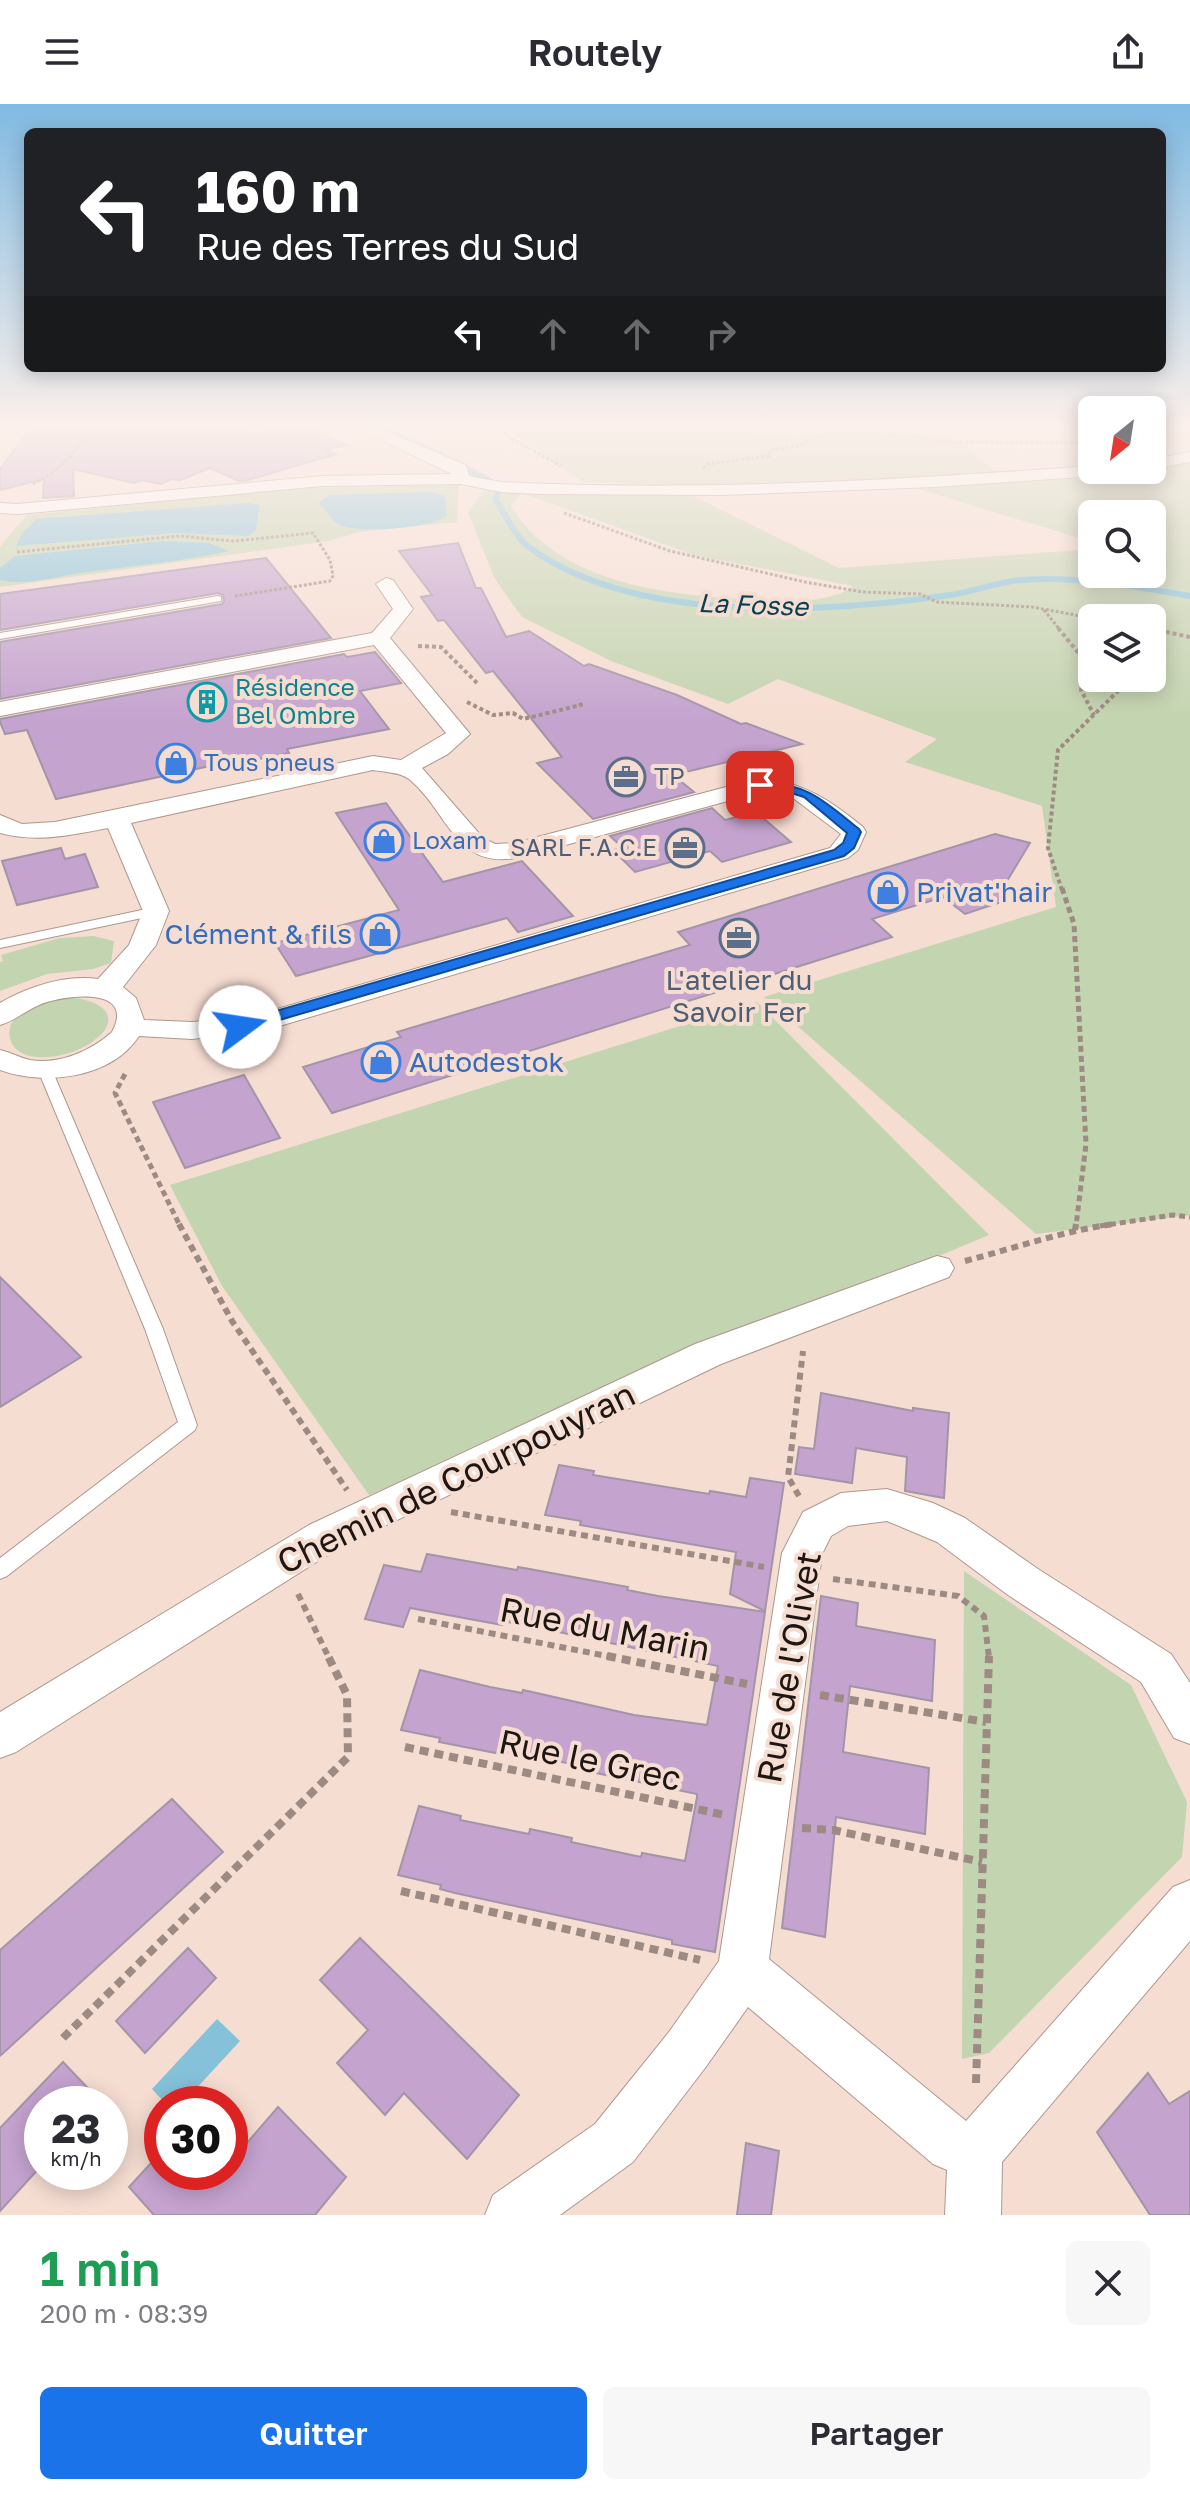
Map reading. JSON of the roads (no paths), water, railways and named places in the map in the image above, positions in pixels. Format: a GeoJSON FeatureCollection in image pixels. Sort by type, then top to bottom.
{"type":"FeatureCollection","features":[{"type":"Feature","properties":{"kind":"street"},"geometry":{"type":"LineString","coordinates":[[385,645],[403,609],[386,584]]}},
{"type":"Feature","properties":{"kind":"street"},"geometry":{"type":"LineString","coordinates":[[0,709],[385,645]]}},
{"type":"Feature","properties":{"kind":"street"},"geometry":{"type":"LineString","coordinates":[[385,645],[459,734],[440,749],[404,768]]}},
{"type":"Feature","properties":{"kind":"street"},"geometry":{"type":"LineString","coordinates":[[0,822],[13,831],[30,832],[117,819],[373,763],[404,768],[417,774],[474,843],[490,852],[516,851],[760,785],[787,787],[809,795],[854,832],[849,845],[839,853],[256,1024],[223,1030],[140,1028],[100,1057],[73,1066],[45,1070],[19,1068],[0,1059]]}},
{"type":"Feature","properties":{"kind":"street"},"geometry":{"type":"LineString","coordinates":[[102,990],[130,965],[153,926],[156,911],[117,819]]}},
{"type":"Feature","properties":{"kind":"street"},"geometry":{"type":"LineString","coordinates":[[7,1006],[64,987],[102,990],[125,1004],[140,1028]]}},
{"type":"Feature","properties":{"kind":"street","name":"Chemin de Courpouyran"},"geometry":{"type":"LineString","coordinates":[[0,1737],[323,1537],[708,1354],[937,1268]]}},
{"type":"Feature","properties":{"kind":"street","name":"Rue de l'Olivet"},"geometry":{"type":"LineString","coordinates":[[743,1970],[802,1553],[817,1524],[841,1510],[887,1505],[951,1530],[1023,1582],[1156,1668],[1190,1723]]}},
{"type":"Feature","properties":{"kind":"street"},"geometry":{"type":"LineString","coordinates":[[973,2215],[975,2152],[1067,2042],[1190,1904]]}},
{"type":"Feature","properties":{"kind":"street"},"geometry":{"type":"LineString","coordinates":[[513,2215],[614,2143],[687,2050],[743,1970],[952,2145],[975,2152]]}},
{"type":"Feature","properties":{"kind":"lane"},"geometry":{"type":"LineString","coordinates":[[0,636],[218,599]]}},
{"type":"Feature","properties":{"kind":"lane"},"geometry":{"type":"LineString","coordinates":[[0,944],[156,911]]}},
{"type":"Feature","properties":{"kind":"lane"},"geometry":{"type":"LineString","coordinates":[[0,1570],[188,1425],[154,1329],[45,1070]]}},
{"type":"Feature","properties":{"kind":"water"},"geometry":{"type":"Polygon","coordinates":[[[30,526],[257,526],[248,536],[175,533],[16,546],[30,526]]]}},
{"type":"Feature","properties":{"kind":"water"},"geometry":{"type":"Polygon","coordinates":[[[342,526],[414,526],[395,528],[342,526]]]}},
{"type":"Feature","properties":{"kind":"water"},"geometry":{"type":"Polygon","coordinates":[[[162,541],[209,543],[229,551],[40,580],[0,580],[0,568],[15,556],[162,541]]]}},
{"type":"Feature","properties":{"kind":"water"},"geometry":{"type":"Polygon","coordinates":[[[217,2019],[240,2041],[199,2086],[155,2086],[217,2019]]]}},
{"type":"Feature","properties":{"kind":"waterway","name":"La Fosse"},"geometry":{"type":"LineString","coordinates":[[511,526],[530,548],[574,573],[623,590],[677,601],[733,607],[847,606],[950,595],[1012,581],[1042,579],[1106,583],[1190,596]]}},
{"type":"Feature","properties":{"kind":"place","name":"Résidence Bel Ombre"},"geometry":{"type":"Point","coordinates":[207,702]}},
{"type":"Feature","properties":{"kind":"place","name":"Tous pneus"},"geometry":{"type":"Point","coordinates":[176,763]}},
{"type":"Feature","properties":{"kind":"place","name":"TP"},"geometry":{"type":"Point","coordinates":[626,777]}},
{"type":"Feature","properties":{"kind":"place","name":"Loxam"},"geometry":{"type":"Point","coordinates":[384,841]}},
{"type":"Feature","properties":{"kind":"place","name":"SARL F.A.C.E"},"geometry":{"type":"Point","coordinates":[685,848]}},
{"type":"Feature","properties":{"kind":"place","name":"Privat'hair"},"geometry":{"type":"Point","coordinates":[888,892]}},
{"type":"Feature","properties":{"kind":"place","name":"Clément & fils"},"geometry":{"type":"Point","coordinates":[380,934]}},
{"type":"Feature","properties":{"kind":"place","name":"L'atelier du Savoir Fer"},"geometry":{"type":"Point","coordinates":[739,938]}},
{"type":"Feature","properties":{"kind":"place","name":"Autodestok"},"geometry":{"type":"Point","coordinates":[381,1062]}}]}
